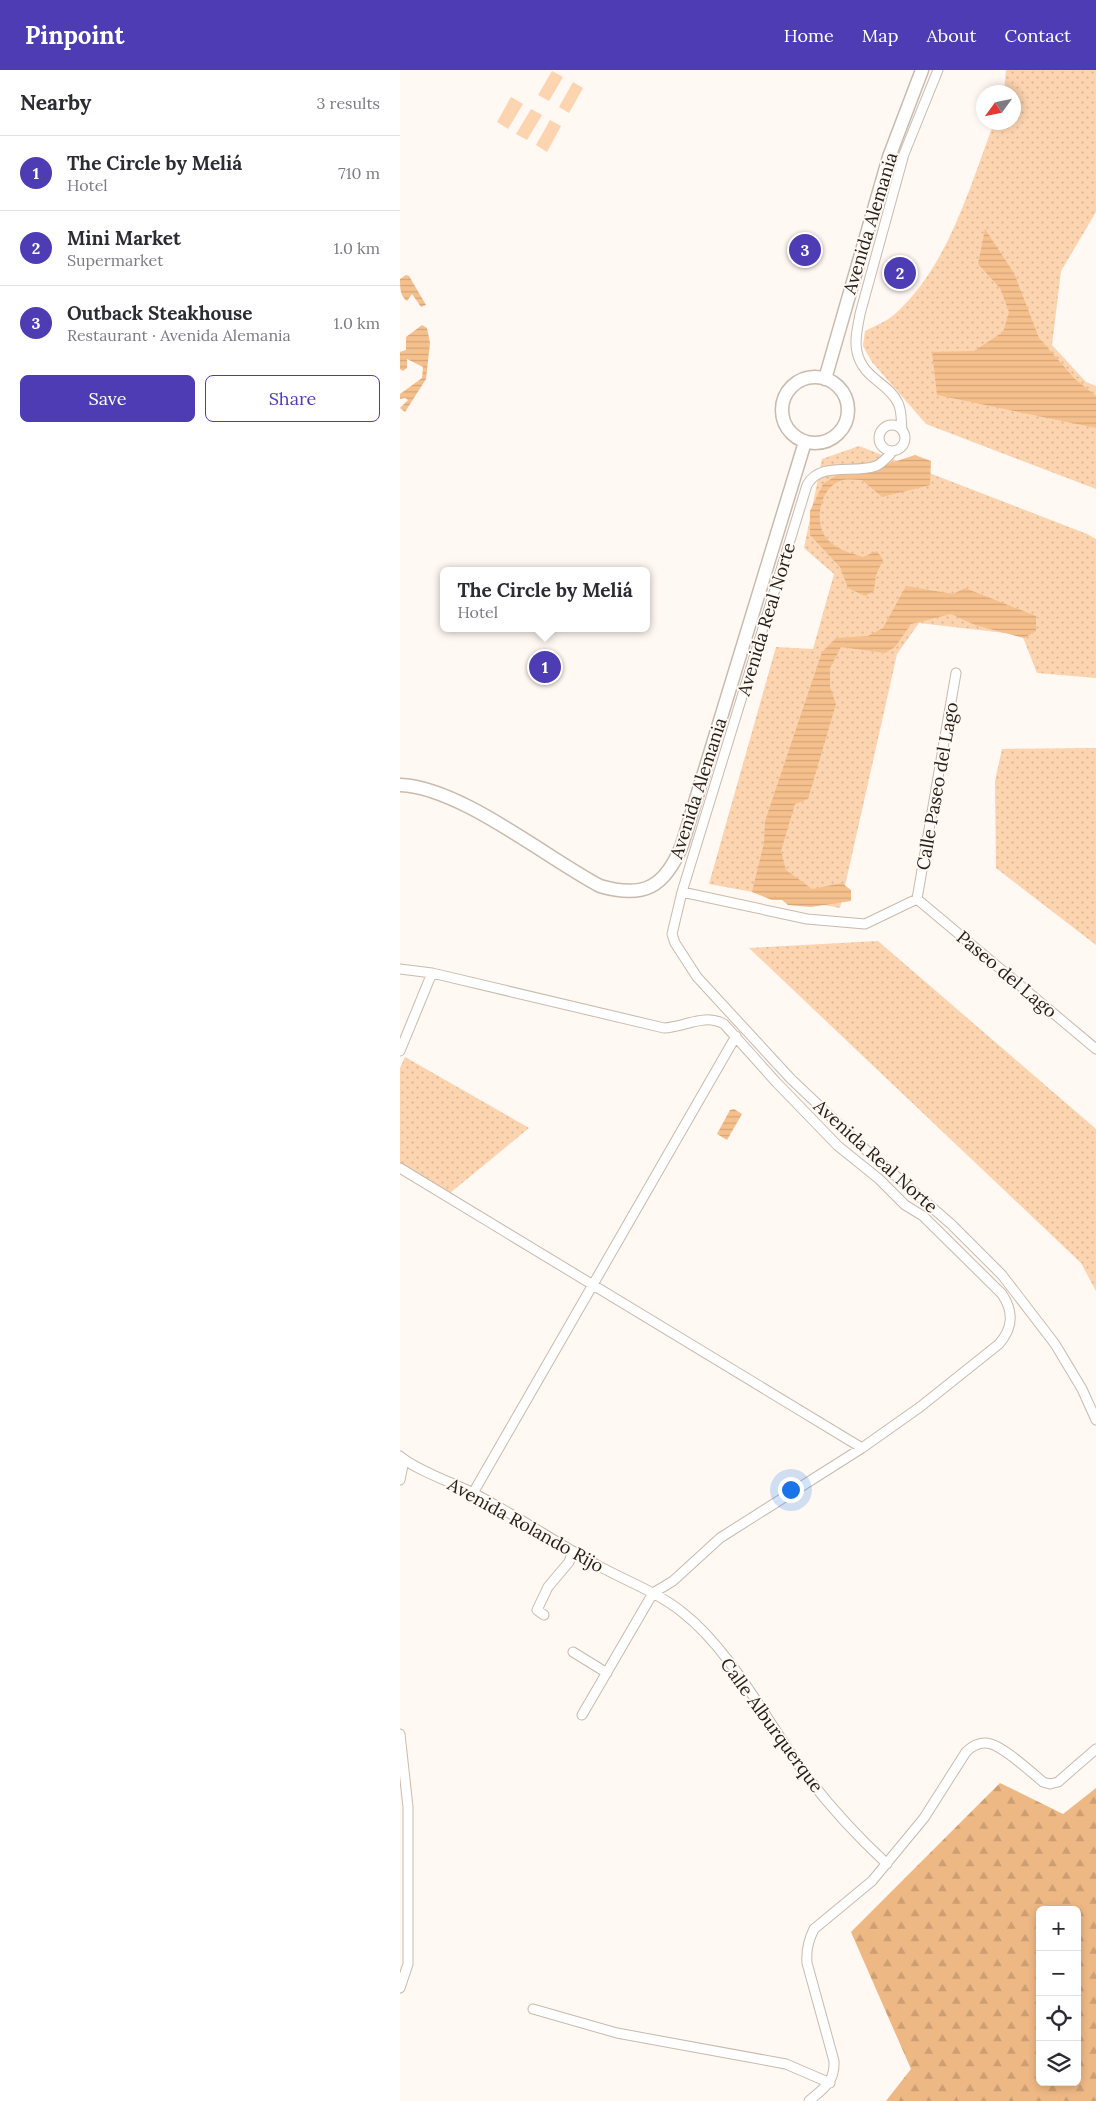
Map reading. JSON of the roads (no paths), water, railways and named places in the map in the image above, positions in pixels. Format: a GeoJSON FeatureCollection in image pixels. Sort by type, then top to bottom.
{"type":"FeatureCollection","features":[{"type":"Feature","properties":{"kind":"street","name":"Avenida Alemania"},"geometry":{"type":"LineString","coordinates":[[825,379],[889,157],[922,70]]}},
{"type":"Feature","properties":{"kind":"street"},"geometry":{"type":"LineString","coordinates":[[883,447],[893,451],[898,449],[904,442],[901,414],[894,396],[866,372],[860,362],[856,350],[857,334],[860,314],[904,154],[938,70]]}},
{"type":"Feature","properties":{"kind":"street"},"geometry":{"type":"LineString","coordinates":[[816,377],[825,379],[840,390],[848,407],[844,426],[831,439],[814,443],[805,442],[797,438],[785,424],[782,406],[785,396],[790,388],[798,382],[816,377]]}},
{"type":"Feature","properties":{"kind":"street"},"geometry":{"type":"LineString","coordinates":[[885,459],[883,447],[879,442],[880,433],[883,428],[892,425],[901,414]]}},
{"type":"Feature","properties":{"kind":"street"},"geometry":{"type":"LineString","coordinates":[[892,425],[902,430]]}},
{"type":"Feature","properties":{"kind":"street","name":"Avenida Alemania"},"geometry":{"type":"LineString","coordinates":[[400,784],[416,785],[446,796],[600,886],[617,891],[637,892],[664,878],[676,860],[682,845],[805,442]]}},
{"type":"Feature","properties":{"kind":"street","name":"Avenida Real Norte"},"geometry":{"type":"LineString","coordinates":[[893,451],[885,459],[872,467],[819,473],[807,485],[682,892],[672,934],[675,943],[697,976],[791,1079],[866,1150],[951,1224],[1002,1275],[1055,1344],[1082,1389],[1096,1420]]}},
{"type":"Feature","properties":{"kind":"street","name":"Calle Paseo del Lago"},"geometry":{"type":"LineString","coordinates":[[917,898],[956,673]]}},
{"type":"Feature","properties":{"kind":"street"},"geometry":{"type":"LineString","coordinates":[[682,892],[807,919],[865,924],[917,898]]}},
{"type":"Feature","properties":{"kind":"street","name":"Paseo del Lago"},"geometry":{"type":"LineString","coordinates":[[917,898],[1096,1050]]}},
{"type":"Feature","properties":{"kind":"street"},"geometry":{"type":"LineString","coordinates":[[400,968],[432,973],[664,1028],[676,1027],[707,1018],[724,1024],[776,1082],[838,1146],[879,1180],[905,1205],[923,1216],[1002,1294],[1008,1303],[1011,1314],[1006,1336],[999,1344],[920,1407],[862,1448],[720,1538],[673,1581],[653,1593],[582,1715]]}},
{"type":"Feature","properties":{"kind":"street"},"geometry":{"type":"LineString","coordinates":[[400,1051],[432,973]]}},
{"type":"Feature","properties":{"kind":"street"},"geometry":{"type":"LineString","coordinates":[[473,1493],[736,1036]]}},
{"type":"Feature","properties":{"kind":"street"},"geometry":{"type":"LineString","coordinates":[[400,1168],[862,1448]]}},
{"type":"Feature","properties":{"kind":"street"},"geometry":{"type":"LineString","coordinates":[[400,1480],[402,1458]]}},
{"type":"Feature","properties":{"kind":"street","name":"Avenida Rolando Rijo"},"geometry":{"type":"LineString","coordinates":[[402,1458],[473,1493],[573,1551],[653,1593]]}},
{"type":"Feature","properties":{"kind":"street"},"geometry":{"type":"LineString","coordinates":[[544,1615],[537,1610],[548,1587],[569,1562],[573,1551]]}},
{"type":"Feature","properties":{"kind":"street","name":"Calle Alburquerque"},"geometry":{"type":"LineString","coordinates":[[653,1593],[680,1610],[702,1628],[829,1804],[857,1836],[887,1864]]}},
{"type":"Feature","properties":{"kind":"street"},"geometry":{"type":"LineString","coordinates":[[573,1652],[607,1673]]}},
{"type":"Feature","properties":{"kind":"street"},"geometry":{"type":"LineString","coordinates":[[400,1734],[408,1817],[408,1964],[400,1988]]}},
{"type":"Feature","properties":{"kind":"street"},"geometry":{"type":"LineString","coordinates":[[809,2101],[830,2083],[835,2072],[834,2061],[807,1963],[806,1951],[808,1940],[814,1930],[822,1921],[872,1882],[924,1818],[966,1752],[972,1747],[978,1744],[992,1744],[1043,1782],[1050,1784],[1058,1782],[1096,1749]]}},
{"type":"Feature","properties":{"kind":"street"},"geometry":{"type":"LineString","coordinates":[[533,2009],[617,2033],[786,2064],[830,2083]]}},
{"type":"Feature","properties":{"kind":"place","name":"Outback Steakhouse"},"geometry":{"type":"Point","coordinates":[805,250]}},
{"type":"Feature","properties":{"kind":"place","name":"Mini Market"},"geometry":{"type":"Point","coordinates":[900,273]}},
{"type":"Feature","properties":{"kind":"place","name":"The Circle by Meliá"},"geometry":{"type":"Point","coordinates":[545,667]}}]}
